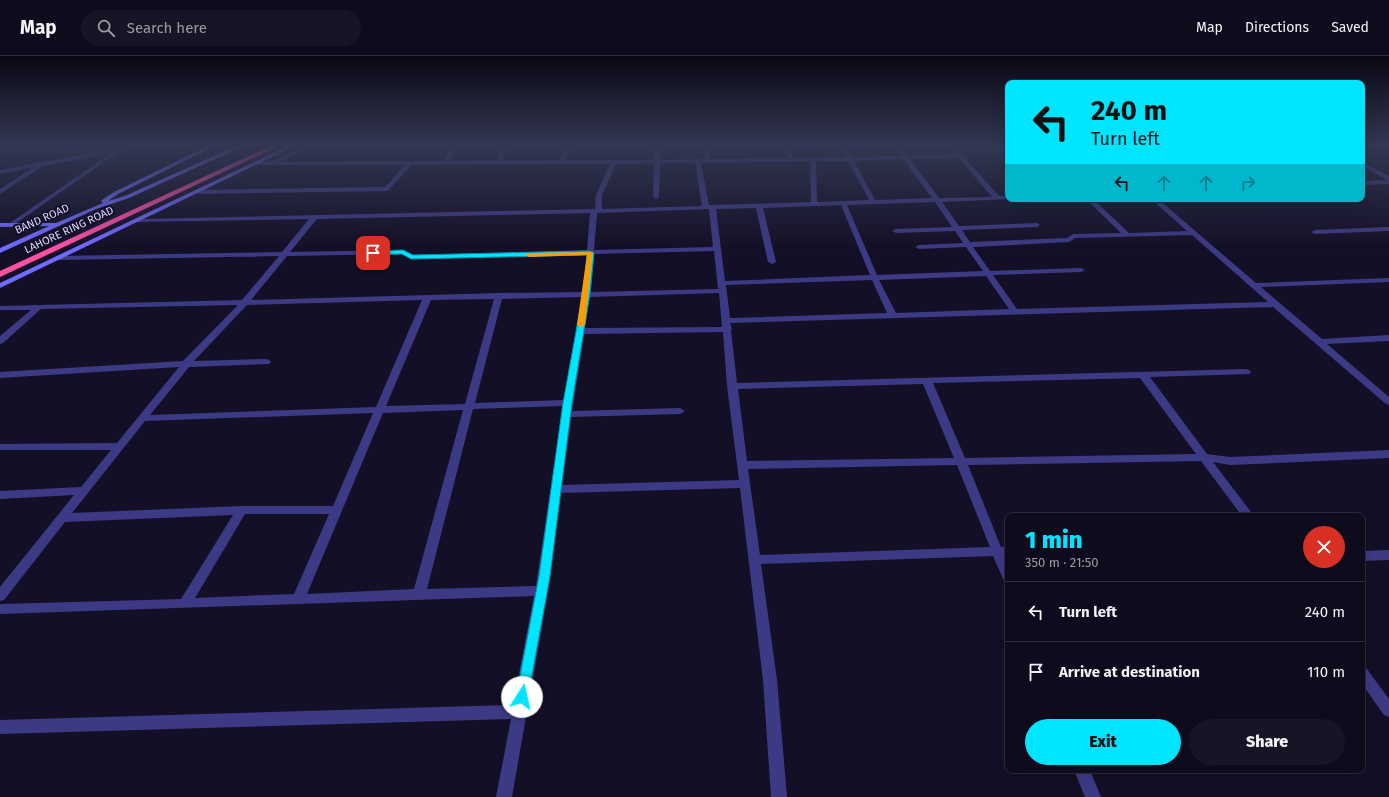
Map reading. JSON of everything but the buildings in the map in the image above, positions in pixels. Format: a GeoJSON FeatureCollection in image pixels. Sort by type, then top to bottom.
{"type":"FeatureCollection","features":[{"type":"Feature","properties":{"kind":"highway","name":"LAHORE RING ROAD"},"geometry":{"type":"LineString","coordinates":[[0,265],[186,180]]}},
{"type":"Feature","properties":{"kind":"highway","name":"LAHORE RING ROAD"},"geometry":{"type":"LineString","coordinates":[[0,274],[203,180]]}},
{"type":"Feature","properties":{"kind":"main road","name":"BAND ROAD"},"geometry":{"type":"LineString","coordinates":[[94,208],[116,192],[142,180]]}},
{"type":"Feature","properties":{"kind":"main road","name":"BAND ROAD"},"geometry":{"type":"LineString","coordinates":[[0,250],[94,208],[127,197],[166,180]]}},
{"type":"Feature","properties":{"kind":"main road"},"geometry":{"type":"LineString","coordinates":[[0,286],[140,221],[224,180]]}},
{"type":"Feature","properties":{"kind":"main road"},"geometry":{"type":"LineString","coordinates":[[0,226],[59,224]]}},
{"type":"Feature","properties":{"kind":"street"},"geometry":{"type":"LineString","coordinates":[[0,192],[19,180]]}},
{"type":"Feature","properties":{"kind":"street"},"geometry":{"type":"LineString","coordinates":[[10,225],[75,180]]}},
{"type":"Feature","properties":{"kind":"street"},"geometry":{"type":"LineString","coordinates":[[199,192],[387,189],[395,180]]}},
{"type":"Feature","properties":{"kind":"street"},"geometry":{"type":"LineString","coordinates":[[504,797],[542,591],[567,409],[587,293],[590,253],[596,211],[599,195],[606,180]]}},
{"type":"Feature","properties":{"kind":"street"},"geometry":{"type":"LineString","coordinates":[[656,180],[656,197]]}},
{"type":"Feature","properties":{"kind":"street"},"geometry":{"type":"LineString","coordinates":[[702,180],[718,249],[727,325],[732,386],[755,560],[777,750],[779,797]]}},
{"type":"Feature","properties":{"kind":"street"},"geometry":{"type":"LineString","coordinates":[[813,180],[814,204]]}},
{"type":"Feature","properties":{"kind":"street"},"geometry":{"type":"LineString","coordinates":[[860,180],[873,202]]}},
{"type":"Feature","properties":{"kind":"street"},"geometry":{"type":"LineString","coordinates":[[922,180],[1014,311]]}},
{"type":"Feature","properties":{"kind":"street"},"geometry":{"type":"LineString","coordinates":[[981,180],[996,198]]}},
{"type":"Feature","properties":{"kind":"street"},"geometry":{"type":"LineString","coordinates":[[1365,183],[1389,182]]}},
{"type":"Feature","properties":{"kind":"street"},"geometry":{"type":"LineString","coordinates":[[140,221],[596,211],[1005,198]]}},
{"type":"Feature","properties":{"kind":"street"},"geometry":{"type":"LineString","coordinates":[[1092,202],[1126,234]]}},
{"type":"Feature","properties":{"kind":"street"},"geometry":{"type":"LineString","coordinates":[[1158,202],[1389,402]]}},
{"type":"Feature","properties":{"kind":"street"},"geometry":{"type":"LineString","coordinates":[[843,203],[875,279],[893,316]]}},
{"type":"Feature","properties":{"kind":"street"},"geometry":{"type":"LineString","coordinates":[[759,205],[772,262]]}},
{"type":"Feature","properties":{"kind":"street"},"geometry":{"type":"LineString","coordinates":[[0,596],[186,364],[245,302],[315,216]]}},
{"type":"Feature","properties":{"kind":"street"},"geometry":{"type":"LineString","coordinates":[[896,231],[1037,226]]}},
{"type":"Feature","properties":{"kind":"street"},"geometry":{"type":"LineString","coordinates":[[1315,232],[1389,229]]}},
{"type":"Feature","properties":{"kind":"street"},"geometry":{"type":"LineString","coordinates":[[919,246],[1069,240],[1073,236],[1194,233]]}},
{"type":"Feature","properties":{"kind":"street"},"geometry":{"type":"LineString","coordinates":[[61,258],[403,252],[411,257],[718,249]]}},
{"type":"Feature","properties":{"kind":"street"},"geometry":{"type":"LineString","coordinates":[[0,308],[587,293],[1081,270]]}},
{"type":"Feature","properties":{"kind":"street"},"geometry":{"type":"LineString","coordinates":[[1254,285],[1389,280]]}},
{"type":"Feature","properties":{"kind":"street"},"geometry":{"type":"LineString","coordinates":[[419,594],[499,295]]}},
{"type":"Feature","properties":{"kind":"street"},"geometry":{"type":"LineString","coordinates":[[298,600],[428,297]]}},
{"type":"Feature","properties":{"kind":"street"},"geometry":{"type":"LineString","coordinates":[[580,331],[1014,311],[1276,304]]}},
{"type":"Feature","properties":{"kind":"street"},"geometry":{"type":"LineString","coordinates":[[0,341],[38,308]]}},
{"type":"Feature","properties":{"kind":"street"},"geometry":{"type":"LineString","coordinates":[[1318,342],[1389,338]]}},
{"type":"Feature","properties":{"kind":"street"},"geometry":{"type":"LineString","coordinates":[[0,375],[186,364],[266,362]]}},
{"type":"Feature","properties":{"kind":"street"},"geometry":{"type":"LineString","coordinates":[[732,386],[1246,372]]}},
{"type":"Feature","properties":{"kind":"street"},"geometry":{"type":"LineString","coordinates":[[1143,375],[1246,513]]}},
{"type":"Feature","properties":{"kind":"street"},"geometry":{"type":"LineString","coordinates":[[927,381],[961,461],[1003,551],[1005,562]]}},
{"type":"Feature","properties":{"kind":"street"},"geometry":{"type":"LineString","coordinates":[[1378,394],[1389,393]]}},
{"type":"Feature","properties":{"kind":"street"},"geometry":{"type":"LineString","coordinates":[[142,418],[469,407],[680,411]]}},
{"type":"Feature","properties":{"kind":"street"},"geometry":{"type":"LineString","coordinates":[[0,448],[120,446]]}},
{"type":"Feature","properties":{"kind":"street"},"geometry":{"type":"LineString","coordinates":[[742,465],[1205,457],[1230,462],[1389,454]]}},
{"type":"Feature","properties":{"kind":"street"},"geometry":{"type":"LineString","coordinates":[[557,489],[745,484]]}},
{"type":"Feature","properties":{"kind":"street"},"geometry":{"type":"LineString","coordinates":[[0,495],[84,491]]}},
{"type":"Feature","properties":{"kind":"street"},"geometry":{"type":"LineString","coordinates":[[63,518],[242,510],[337,510]]}},
{"type":"Feature","properties":{"kind":"street"},"geometry":{"type":"LineString","coordinates":[[185,604],[242,510]]}},
{"type":"Feature","properties":{"kind":"street"},"geometry":{"type":"LineString","coordinates":[[755,560],[1003,551]]}},
{"type":"Feature","properties":{"kind":"street"},"geometry":{"type":"LineString","coordinates":[[1365,556],[1389,555]]}},
{"type":"Feature","properties":{"kind":"street"},"geometry":{"type":"LineString","coordinates":[[0,609],[542,591]]}},
{"type":"Feature","properties":{"kind":"street"},"geometry":{"type":"LineString","coordinates":[[1365,677],[1389,710]]}},
{"type":"Feature","properties":{"kind":"street"},"geometry":{"type":"LineString","coordinates":[[0,727],[519,712]]}},
{"type":"Feature","properties":{"kind":"street"},"geometry":{"type":"LineString","coordinates":[[1083,773],[1093,797]]}},
{"type":"Feature","properties":{"kind":"slow traffic"},"geometry":{"type":"LineString","coordinates":[[529,255],[590,253],[587,293],[581,325]]}},
{"type":"Feature","properties":{"kind":"route"},"geometry":{"type":"LineString","coordinates":[[373,253],[403,252],[411,257],[590,253],[587,293],[568,403],[544,576],[522,697]]}}]}
